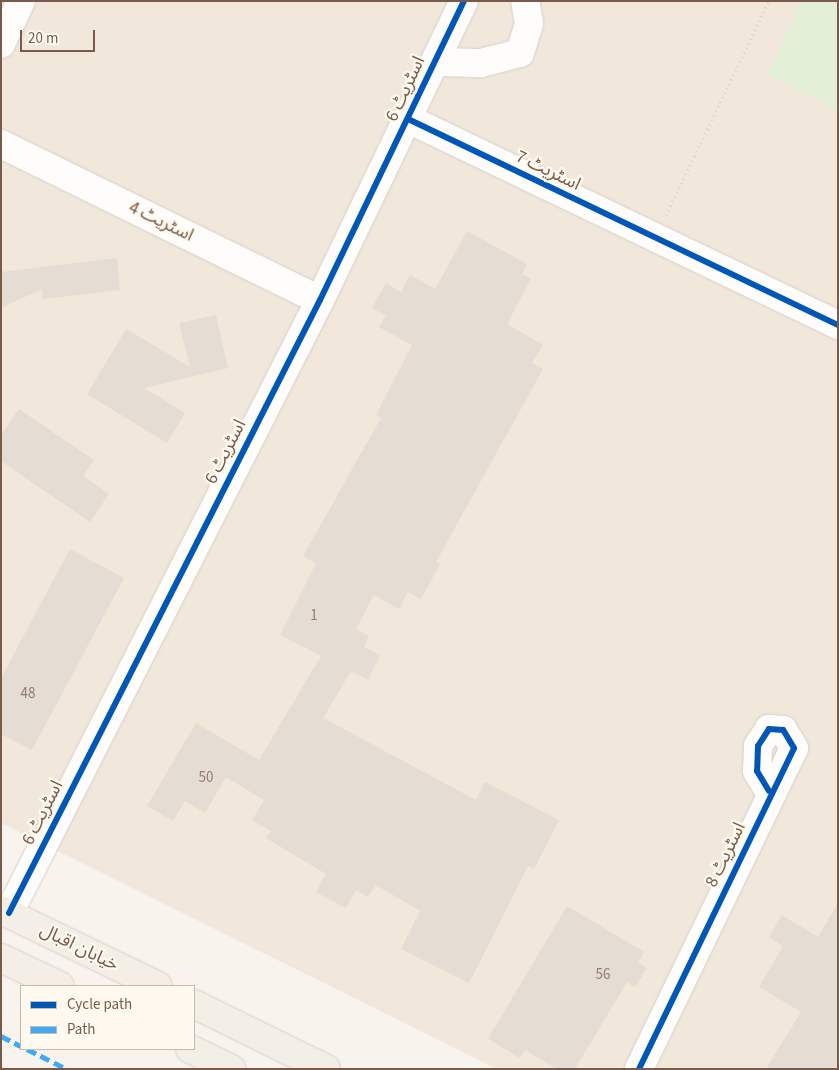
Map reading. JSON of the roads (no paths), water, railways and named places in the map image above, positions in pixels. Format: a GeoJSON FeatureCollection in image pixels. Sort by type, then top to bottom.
{"type":"FeatureCollection","features":[{"type":"Feature","properties":{"kind":"main road","name":"خیابان اقبال"},"geometry":{"type":"LineString","coordinates":[[5,911],[156,985]]}},
{"type":"Feature","properties":{"kind":"main road"},"geometry":{"type":"LineString","coordinates":[[1,958],[58,985]]}},
{"type":"Feature","properties":{"kind":"main road"},"geometry":{"type":"LineString","coordinates":[[195,1004],[326,1069]]}},
{"type":"Feature","properties":{"kind":"main road"},"geometry":{"type":"LineString","coordinates":[[192,1050],[231,1069]]}},
{"type":"Feature","properties":{"kind":"street"},"geometry":{"type":"LineString","coordinates":[[1,44],[21,1]]}},
{"type":"Feature","properties":{"kind":"street","name":"اسٹریٹ 6"},"geometry":{"type":"LineString","coordinates":[[5,911],[320,300],[464,1]]}},
{"type":"Feature","properties":{"kind":"street","name":"اسٹریٹ 6"},"geometry":{"type":"LineString","coordinates":[[443,62],[481,63],[520,53],[529,22],[524,1]]}},
{"type":"Feature","properties":{"kind":"street","name":"اسٹریٹ 7"},"geometry":{"type":"LineString","coordinates":[[408,119],[654,241],[838,325]]}},
{"type":"Feature","properties":{"kind":"street","name":"اسٹریٹ 4"},"geometry":{"type":"LineString","coordinates":[[1,144],[320,300]]}},
{"type":"Feature","properties":{"kind":"street","name":"اسٹریٹ 8"},"geometry":{"type":"LineString","coordinates":[[639,1069],[794,748],[784,730],[768,729],[758,746],[757,771],[769,791]]}}]}
